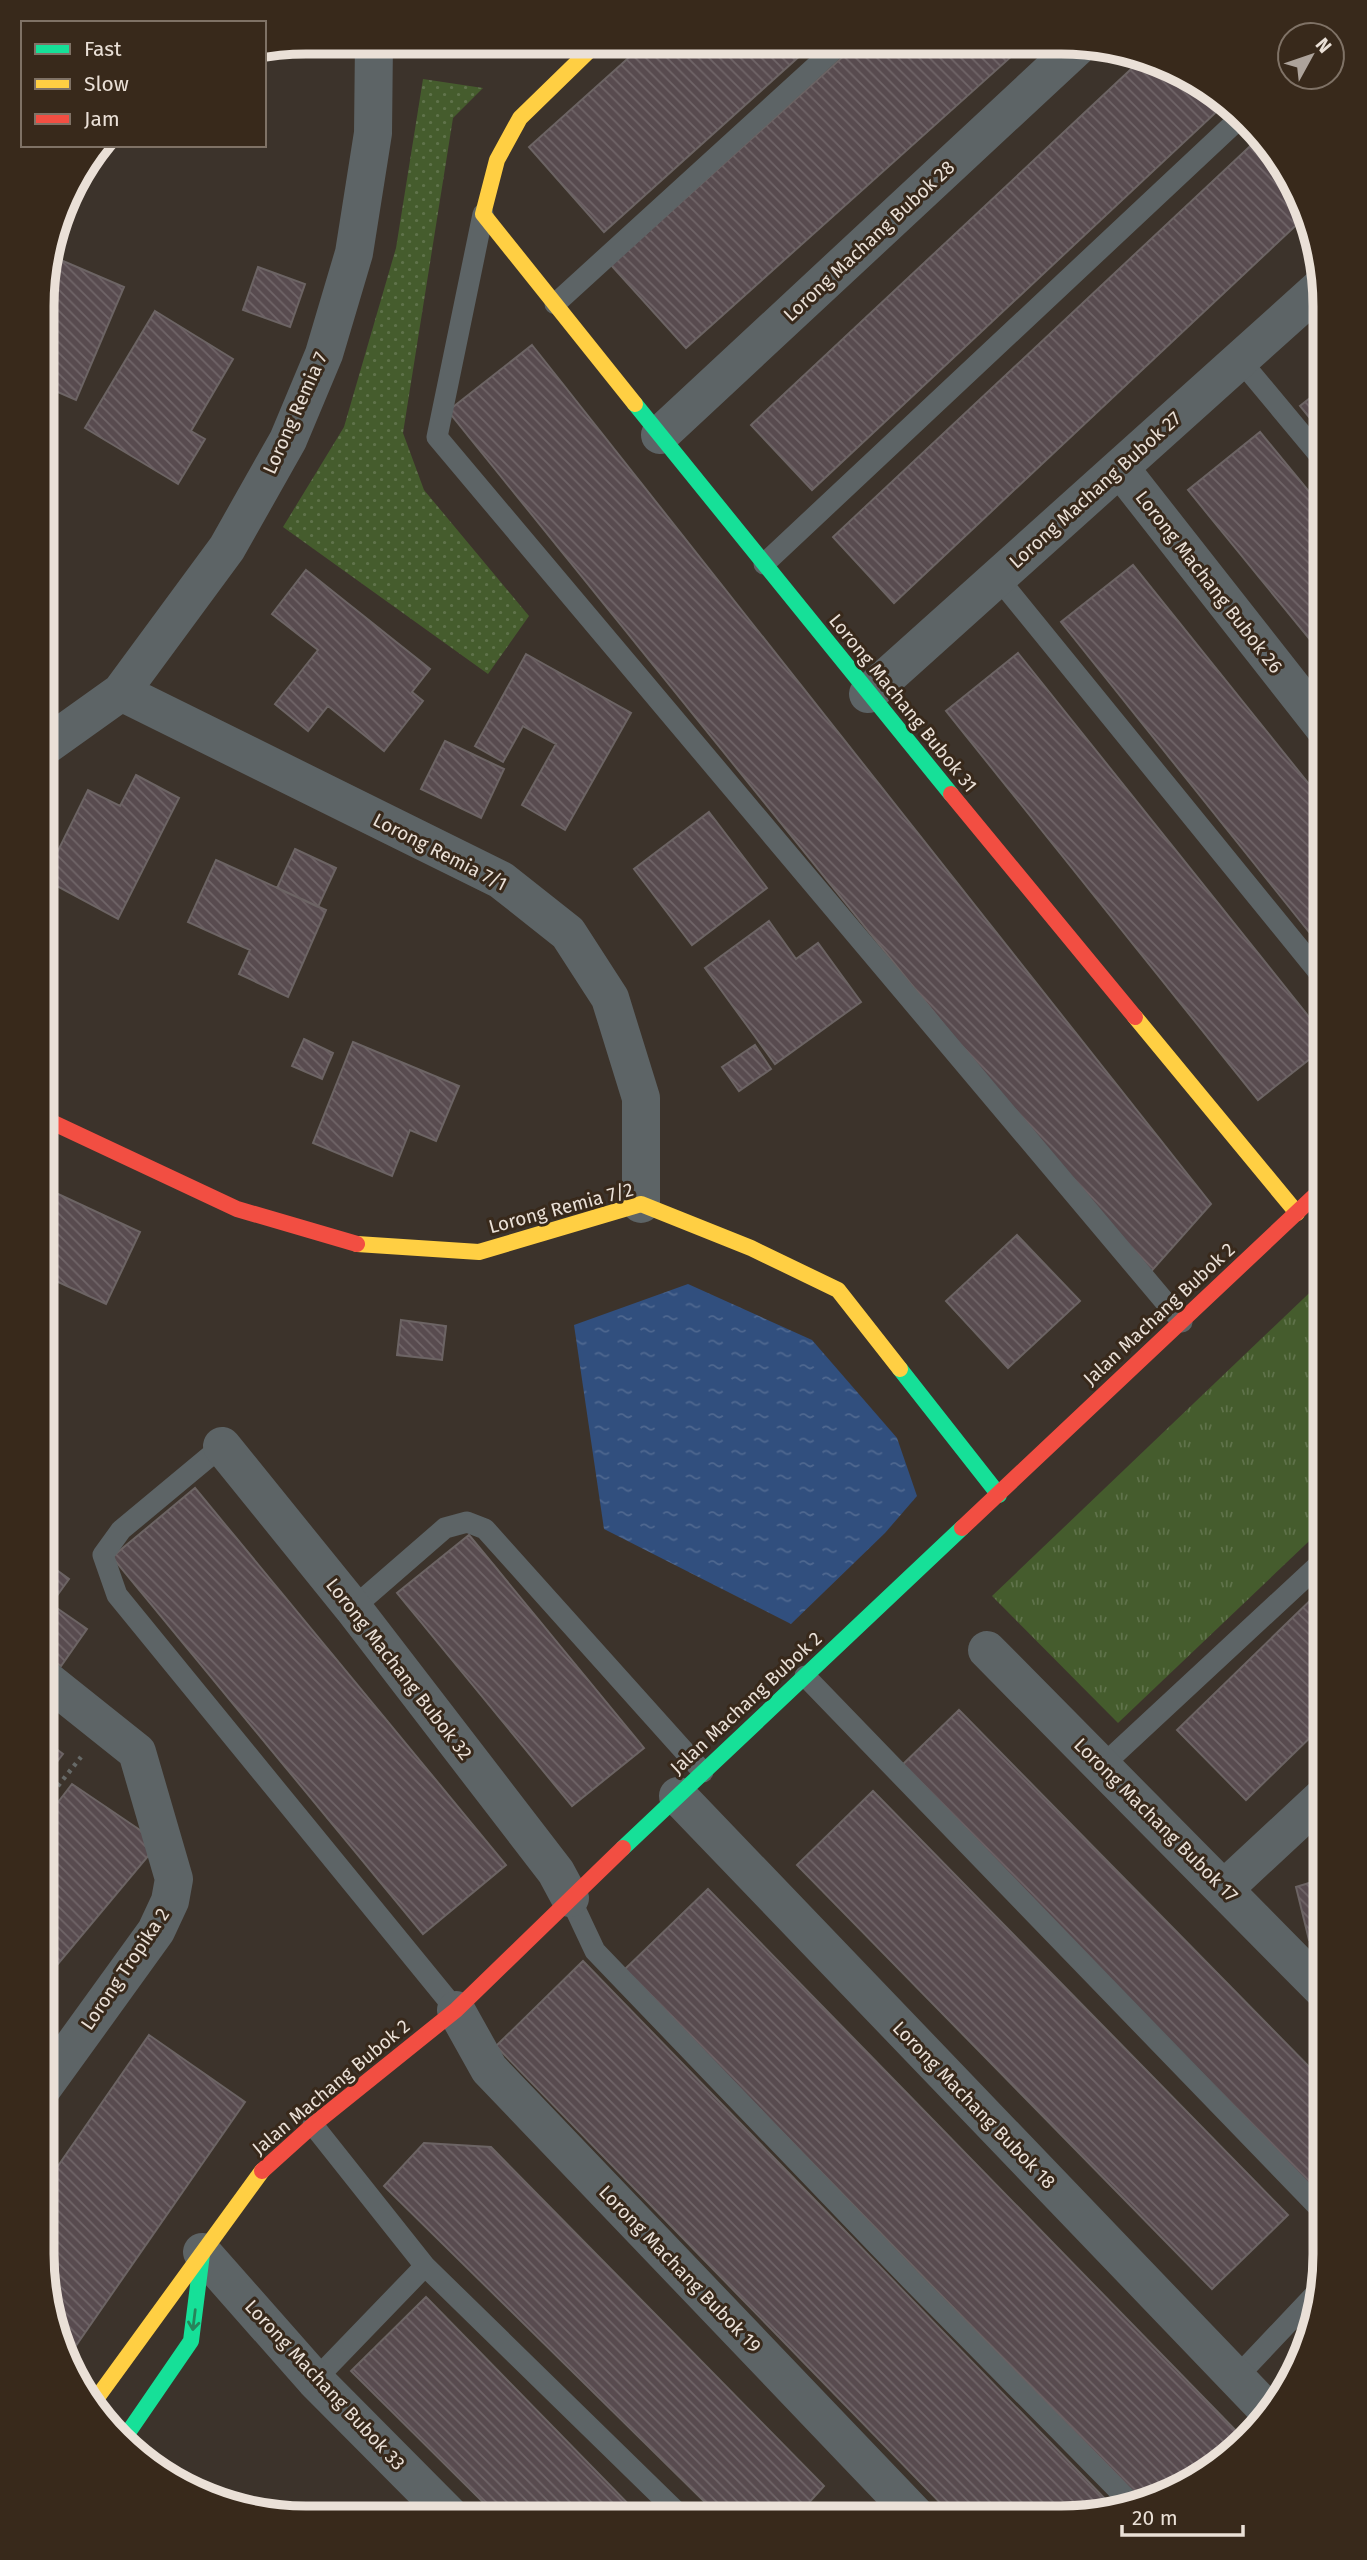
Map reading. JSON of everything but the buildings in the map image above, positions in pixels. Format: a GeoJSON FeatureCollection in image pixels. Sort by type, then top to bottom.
{"type":"FeatureCollection","features":[{"type":"Feature","properties":{"kind":"street","name":"Lorong Remia 7"},"geometry":{"type":"LineString","coordinates":[[54,740],[121,692],[227,548],[288,440],[324,354],[354,253],[371,147],[374,54]]}},
{"type":"Feature","properties":{"kind":"street"},"geometry":{"type":"LineString","coordinates":[[483,214],[497,160],[520,118],[586,54]]}},
{"type":"Feature","properties":{"kind":"street","name":"Lorong Machang Bubok 28"},"geometry":{"type":"LineString","coordinates":[[660,435],[1069,54]]}},
{"type":"Feature","properties":{"kind":"street","name":"Lorong Machang Bubok 31"},"geometry":{"type":"LineString","coordinates":[[483,214],[868,694],[1297,1213]]}},
{"type":"Feature","properties":{"kind":"street","name":"Lorong Machang Bubok 27"},"geometry":{"type":"LineString","coordinates":[[868,694],[1312,295]]}},
{"type":"Feature","properties":{"kind":"street","name":"Lorong Machang Bubok 26"},"geometry":{"type":"LineString","coordinates":[[1119,468],[1313,714]]}},
{"type":"Feature","properties":{"kind":"street","name":"Lorong Remia 7/1"},"geometry":{"type":"LineString","coordinates":[[121,692],[501,880],[568,933],[610,998],[641,1098],[642,1204]]}},
{"type":"Feature","properties":{"kind":"street","name":"Lorong Remia 7/2"},"geometry":{"type":"LineString","coordinates":[[54,1123],[237,1209],[368,1247],[479,1252],[642,1204],[751,1248],[838,1290],[999,1494]]}},
{"type":"Feature","properties":{"kind":"street","name":"Jalan Machang Bubok 2"},"geometry":{"type":"LineString","coordinates":[[98,2396],[154,2314],[255,2178],[313,2124],[456,2010],[570,1898],[1313,1198]]}},
{"type":"Feature","properties":{"kind":"street","name":"Lorong Machang Bubok 32"},"geometry":{"type":"LineString","coordinates":[[222,1446],[353,1608],[555,1872],[570,1898]]}},
{"type":"Feature","properties":{"kind":"street","name":"Lorong Machang Bubok 17"},"geometry":{"type":"LineString","coordinates":[[987,1650],[1313,1980]]}},
{"type":"Feature","properties":{"kind":"street"},"geometry":{"type":"LineString","coordinates":[[54,1685],[106,1725]]}},
{"type":"Feature","properties":{"kind":"street","name":"Lorong Tropika 2"},"geometry":{"type":"LineString","coordinates":[[54,2072],[156,1931],[170,1901],[174,1880],[137,1752],[106,1725]]}},
{"type":"Feature","properties":{"kind":"street","name":"Lorong Machang Bubok 18"},"geometry":{"type":"LineString","coordinates":[[691,1784],[1262,2406]]}},
{"type":"Feature","properties":{"kind":"street"},"geometry":{"type":"LineString","coordinates":[[1224,1889],[1313,1806]]}},
{"type":"Feature","properties":{"kind":"street","name":"Lorong Machang Bubok 19"},"geometry":{"type":"LineString","coordinates":[[456,2010],[489,2070],[905,2506]]}},
{"type":"Feature","properties":{"kind":"street","name":"Jalan Machang Bubok 2"},"geometry":{"type":"LineString","coordinates":[[128,2432],[191,2341],[202,2252]]}},
{"type":"Feature","properties":{"kind":"street","name":"Lorong Machang Bubok 33"},"geometry":{"type":"LineString","coordinates":[[202,2252],[315,2380],[435,2506]]}},
{"type":"Feature","properties":{"kind":"lane"},"geometry":{"type":"LineString","coordinates":[[555,304],[829,54]]}},
{"type":"Feature","properties":{"kind":"lane"},"geometry":{"type":"LineString","coordinates":[[764,564],[1234,123]]}},
{"type":"Feature","properties":{"kind":"lane"},"geometry":{"type":"LineString","coordinates":[[483,214],[437,437],[1182,1322]]}},
{"type":"Feature","properties":{"kind":"lane"},"geometry":{"type":"LineString","coordinates":[[1240,360],[1313,448]]}},
{"type":"Feature","properties":{"kind":"lane"},"geometry":{"type":"LineString","coordinates":[[998,578],[1313,965]]}},
{"type":"Feature","properties":{"kind":"lane"},"geometry":{"type":"LineString","coordinates":[[222,1446],[121,1530],[103,1555],[117,1595],[456,2010]]}},
{"type":"Feature","properties":{"kind":"lane"},"geometry":{"type":"LineString","coordinates":[[353,1608],[445,1528],[467,1522],[485,1529],[691,1784]]}},
{"type":"Feature","properties":{"kind":"lane"},"geometry":{"type":"LineString","coordinates":[[1102,1766],[1313,1570]]}},
{"type":"Feature","properties":{"kind":"lane"},"geometry":{"type":"LineString","coordinates":[[805,1676],[1313,2202]]}},
{"type":"Feature","properties":{"kind":"lane"},"geometry":{"type":"LineString","coordinates":[[570,1898],[595,1951],[900,2269],[1125,2497]]}},
{"type":"Feature","properties":{"kind":"lane"},"geometry":{"type":"LineString","coordinates":[[313,2124],[425,2266],[671,2506]]}},
{"type":"Feature","properties":{"kind":"lane"},"geometry":{"type":"LineString","coordinates":[[315,2380],[425,2266]]}},
{"type":"Feature","properties":{"kind":"lane"},"geometry":{"type":"LineString","coordinates":[[1235,2379],[1308,2301]]}},
{"type":"Feature","properties":{"kind":"path"},"geometry":{"type":"LineString","coordinates":[[54,1792],[106,1725]]}},
{"type":"Feature","properties":{"kind":"green space"},"geometry":{"type":"Polygon","coordinates":[[[423,79],[483,88],[453,118],[403,433],[424,490],[529,616],[488,674],[283,527],[344,427],[396,248],[423,79]]]}},
{"type":"Feature","properties":{"kind":"green space"},"geometry":{"type":"Polygon","coordinates":[[[1313,1289],[1313,1537],[1118,1723],[992,1596],[1313,1289]]]}},
{"type":"Feature","properties":{"kind":"water"},"geometry":{"type":"Polygon","coordinates":[[[688,1284],[812,1340],[897,1438],[917,1496],[885,1533],[791,1624],[604,1529],[574,1325],[688,1284]]]}},
{"type":"Feature","properties":{"kind":"traffic: fast"},"geometry":{"type":"LineString","coordinates":[[635,404],[951,794]]}},
{"type":"Feature","properties":{"kind":"traffic: fast"},"geometry":{"type":"LineString","coordinates":[[900,1369],[999,1495]]}},
{"type":"Feature","properties":{"kind":"traffic: fast"},"geometry":{"type":"LineString","coordinates":[[623,1848],[962,1528]]}},
{"type":"Feature","properties":{"kind":"traffic: fast"},"geometry":{"type":"LineString","coordinates":[[128,2432],[191,2341],[202,2254]]}},
{"type":"Feature","properties":{"kind":"traffic: slow"},"geometry":{"type":"LineString","coordinates":[[586,54],[520,118],[497,160],[483,214],[635,404]]}},
{"type":"Feature","properties":{"kind":"traffic: slow"},"geometry":{"type":"LineString","coordinates":[[1135,1017],[1297,1213]]}},
{"type":"Feature","properties":{"kind":"traffic: slow"},"geometry":{"type":"LineString","coordinates":[[357,1244],[479,1252],[641,1204],[751,1248],[838,1290],[900,1369]]}},
{"type":"Feature","properties":{"kind":"traffic: slow"},"geometry":{"type":"LineString","coordinates":[[98,2396],[262,2171]]}},
{"type":"Feature","properties":{"kind":"traffic: jam"},"geometry":{"type":"LineString","coordinates":[[951,794],[1135,1017]]}},
{"type":"Feature","properties":{"kind":"traffic: jam"},"geometry":{"type":"LineString","coordinates":[[54,1123],[237,1209],[357,1244]]}},
{"type":"Feature","properties":{"kind":"traffic: jam"},"geometry":{"type":"LineString","coordinates":[[962,1528],[1313,1197]]}},
{"type":"Feature","properties":{"kind":"traffic: jam"},"geometry":{"type":"LineString","coordinates":[[262,2171],[313,2125],[456,2010],[623,1848]]}}]}
